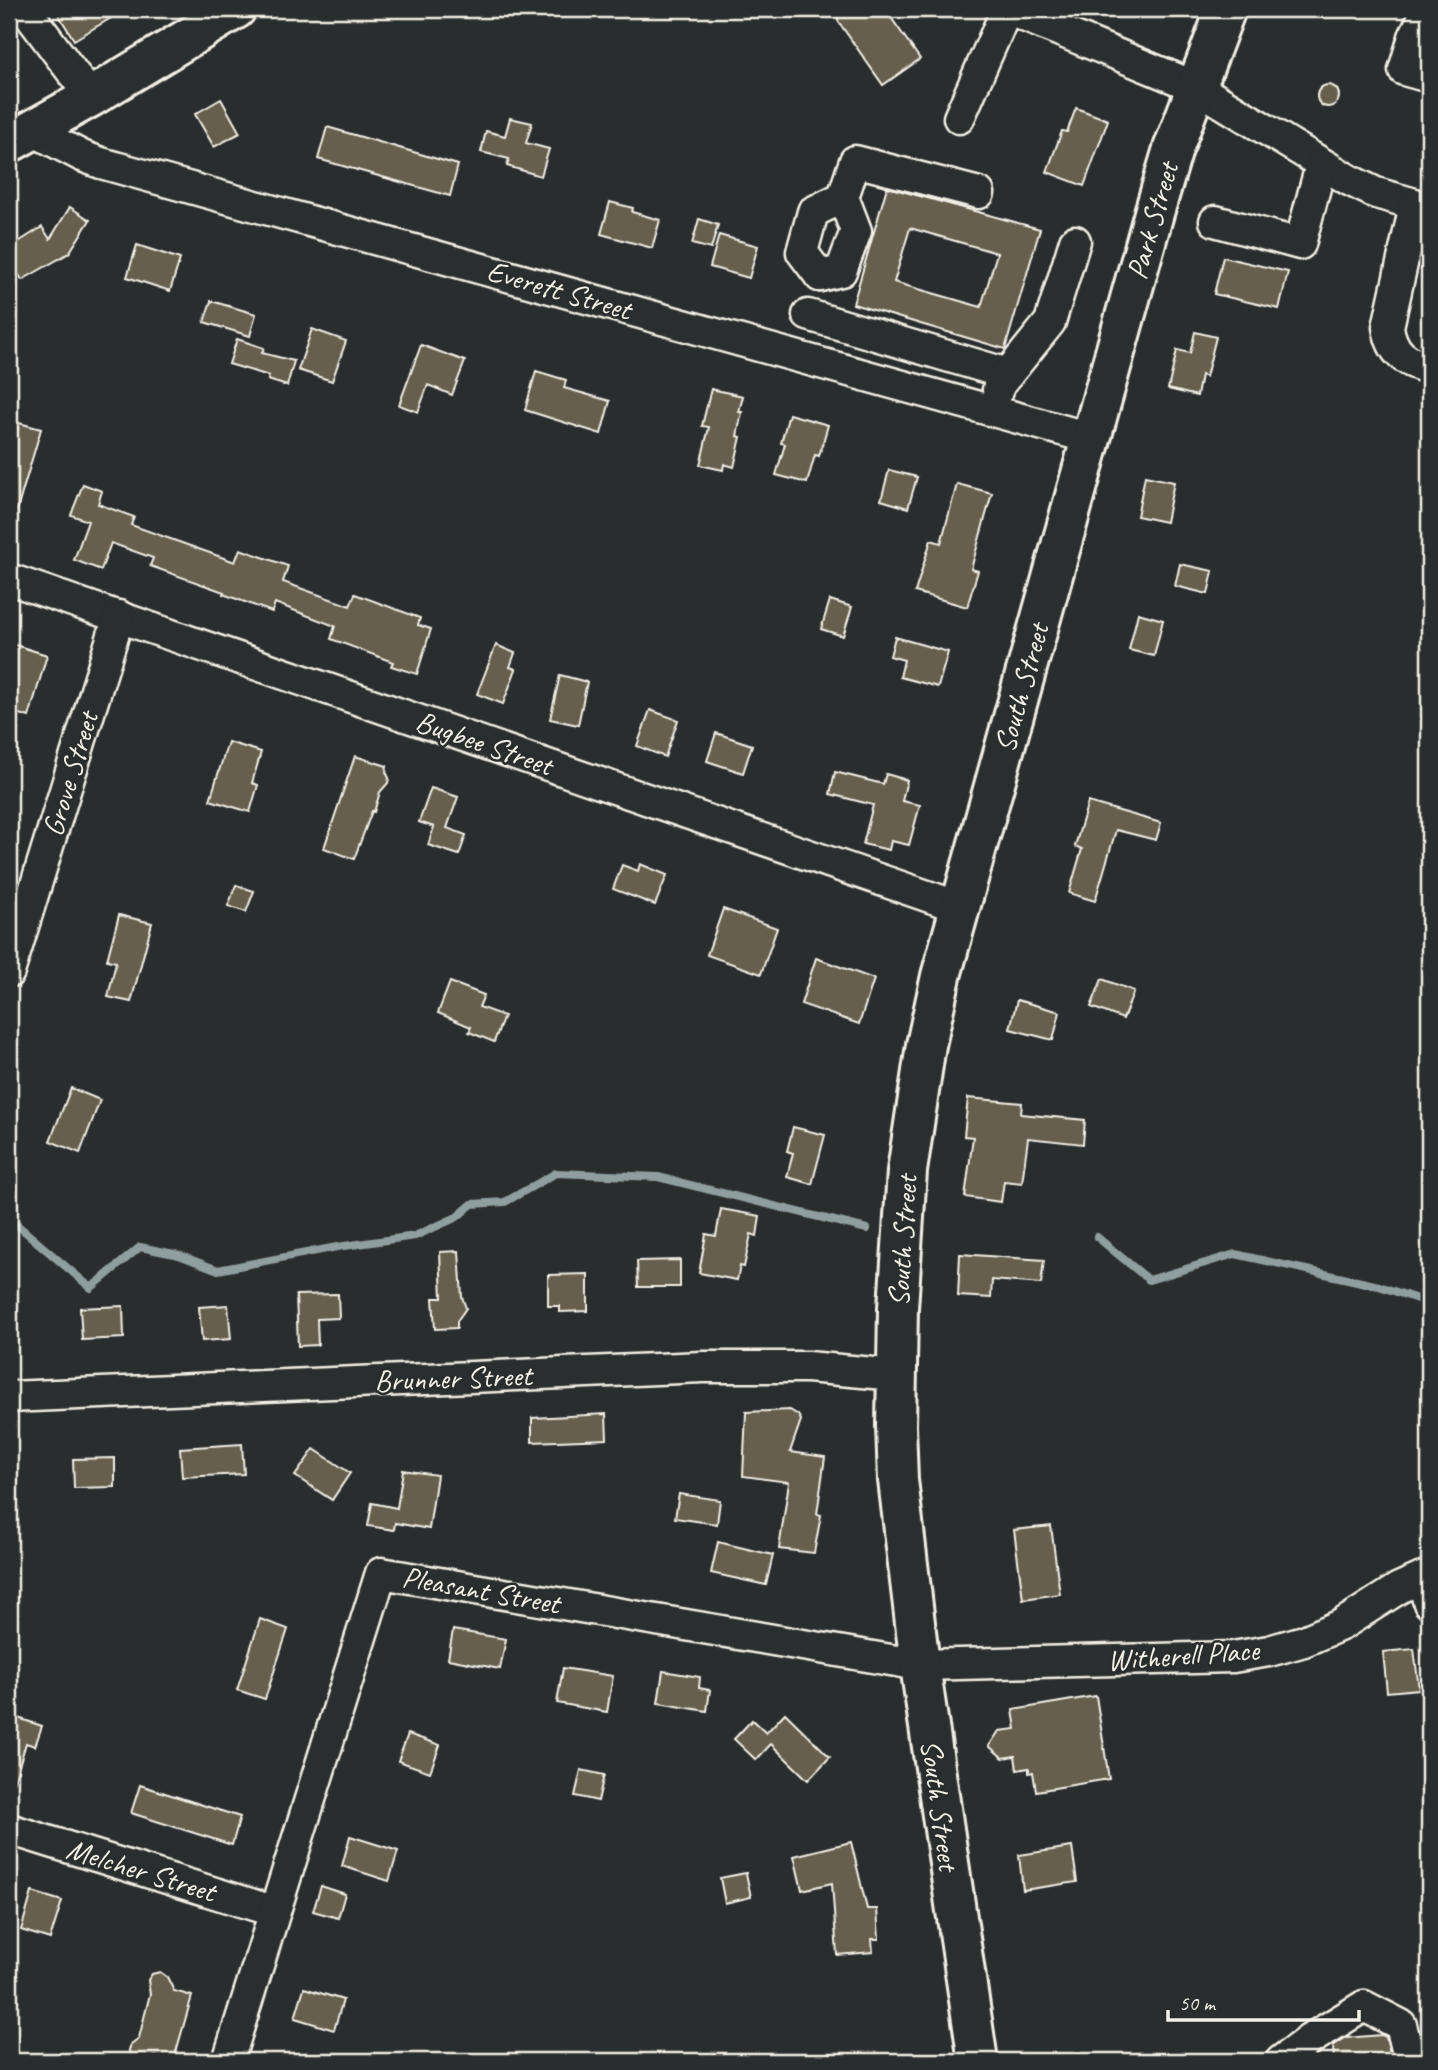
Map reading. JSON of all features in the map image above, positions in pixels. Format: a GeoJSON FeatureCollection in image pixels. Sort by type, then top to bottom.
{"type":"FeatureCollection","features":[{"type":"Feature","properties":{"kind":"main road"},"geometry":{"type":"LineString","coordinates":[[21,136],[236,9]]}},
{"type":"Feature","properties":{"kind":"main road","name":"Park Street"},"geometry":{"type":"LineString","coordinates":[[1090,438],[1169,162],[1226,9]]}},
{"type":"Feature","properties":{"kind":"main road","name":"South Street"},"geometry":{"type":"LineString","coordinates":[[978,2061],[920,1665],[898,1480],[896,1375],[901,1247],[916,1108],[928,1033],[959,907],[1090,438]]}},
{"type":"Feature","properties":{"kind":"street"},"geometry":{"type":"LineString","coordinates":[[25,9],[91,97]]}},
{"type":"Feature","properties":{"kind":"street"},"geometry":{"type":"LineString","coordinates":[[959,118],[1007,9],[1196,87],[1321,165],[1376,193],[1422,207],[1388,327],[1390,338],[1402,358],[1429,368]]}},
{"type":"Feature","properties":{"kind":"street"},"geometry":{"type":"LineString","coordinates":[[1428,9],[1414,37],[1404,70],[1429,77]]}},
{"type":"Feature","properties":{"kind":"street","name":"Everett Street"},"geometry":{"type":"LineString","coordinates":[[21,136],[101,163],[1090,438]]}},
{"type":"Feature","properties":{"kind":"street"},"geometry":{"type":"LineString","coordinates":[[820,276],[841,271],[856,231],[843,197],[855,161],[979,193]]}},
{"type":"Feature","properties":{"kind":"street"},"geometry":{"type":"LineString","coordinates":[[1215,221],[1300,244],[1321,165]]}},
{"type":"Feature","properties":{"kind":"street"},"geometry":{"type":"LineString","coordinates":[[820,276],[802,252],[813,212],[843,197]]}},
{"type":"Feature","properties":{"kind":"street"},"geometry":{"type":"LineString","coordinates":[[991,411],[999,385],[1050,322],[1075,241]]}},
{"type":"Feature","properties":{"kind":"street"},"geometry":{"type":"LineString","coordinates":[[801,357],[808,315],[820,276]]}},
{"type":"Feature","properties":{"kind":"street"},"geometry":{"type":"LineString","coordinates":[[808,315],[1008,374]]}},
{"type":"Feature","properties":{"kind":"street","name":"Bugbee Street"},"geometry":{"type":"LineString","coordinates":[[9,579],[959,907]]}},
{"type":"Feature","properties":{"kind":"street","name":"Grove Street"},"geometry":{"type":"LineString","coordinates":[[9,972],[118,616]]}},
{"type":"Feature","properties":{"kind":"street","name":"Brunner Street"},"geometry":{"type":"LineString","coordinates":[[9,1397],[703,1367],[807,1367],[896,1375]]}},
{"type":"Feature","properties":{"kind":"street","name":"Pleasant Street"},"geometry":{"type":"LineString","coordinates":[[228,2061],[381,1573],[920,1665]]}},
{"type":"Feature","properties":{"kind":"street","name":"Witherell Place"},"geometry":{"type":"LineString","coordinates":[[920,1665],[1233,1657],[1304,1641],[1341,1625],[1399,1588],[1427,1586]]}},
{"type":"Feature","properties":{"kind":"street","name":"Melcher Street"},"geometry":{"type":"LineString","coordinates":[[9,1829],[273,1911]]}},
{"type":"Feature","properties":{"kind":"street"},"geometry":{"type":"LineString","coordinates":[[1281,2061],[1364,2006],[1401,2025],[1410,2061]]}},
{"type":"Feature","properties":{"kind":"building"},"geometry":{"type":"Polygon","coordinates":[[[55,9],[126,9],[74,40],[55,9]]]}},
{"type":"Feature","properties":{"kind":"building"},"geometry":{"type":"Polygon","coordinates":[[[839,9],[885,9],[920,59],[883,85],[838,21],[839,9]]]}},
{"type":"Feature","properties":{"kind":"building"},"geometry":{"type":"Polygon","coordinates":[[[1328,85],[1336,88],[1339,96],[1336,104],[1328,107],[1320,104],[1317,96],[1320,88],[1328,85]]]}},
{"type":"Feature","properties":{"kind":"building"},"geometry":{"type":"Polygon","coordinates":[[[221,99],[240,133],[214,147],[195,114],[221,99]]]}},
{"type":"Feature","properties":{"kind":"building"},"geometry":{"type":"Polygon","coordinates":[[[1076,108],[1108,120],[1084,186],[1047,172],[1062,131],[1067,132],[1076,108]]]}},
{"type":"Feature","properties":{"kind":"building"},"geometry":{"type":"Polygon","coordinates":[[[510,118],[532,123],[526,143],[549,149],[541,176],[507,166],[509,159],[481,152],[486,131],[505,136],[510,118]]]}},
{"type":"Feature","properties":{"kind":"building"},"geometry":{"type":"Polygon","coordinates":[[[327,127],[458,165],[450,196],[318,159],[327,127]]]}},
{"type":"Feature","properties":{"kind":"building"},"geometry":{"type":"Polygon","coordinates":[[[887,187],[1040,229],[1005,349],[853,304],[887,187]],[[910,228],[894,282],[981,307],[997,253],[910,228]]]}},
{"type":"Feature","properties":{"kind":"building"},"geometry":{"type":"Polygon","coordinates":[[[610,202],[633,208],[632,212],[660,220],[652,248],[601,234],[610,202]]]}},
{"type":"Feature","properties":{"kind":"building"},"geometry":{"type":"Polygon","coordinates":[[[70,207],[90,220],[69,253],[22,280],[9,259],[9,248],[42,227],[50,239],[70,207]]]}},
{"type":"Feature","properties":{"kind":"building"},"geometry":{"type":"Polygon","coordinates":[[[699,219],[718,225],[711,249],[692,244],[699,219]]]}},
{"type":"Feature","properties":{"kind":"building"},"geometry":{"type":"Polygon","coordinates":[[[719,235],[758,246],[749,278],[710,267],[719,235]]]}},
{"type":"Feature","properties":{"kind":"building"},"geometry":{"type":"Polygon","coordinates":[[[137,245],[180,259],[170,291],[127,277],[137,245]]]}},
{"type":"Feature","properties":{"kind":"building"},"geometry":{"type":"Polygon","coordinates":[[[1223,257],[1288,272],[1279,309],[1214,294],[1223,257]]]}},
{"type":"Feature","properties":{"kind":"building"},"geometry":{"type":"Polygon","coordinates":[[[211,301],[256,314],[250,336],[204,322],[211,301]]]}},
{"type":"Feature","properties":{"kind":"building"},"geometry":{"type":"Polygon","coordinates":[[[312,329],[346,341],[332,381],[298,370],[312,329]]]}},
{"type":"Feature","properties":{"kind":"building"},"geometry":{"type":"Polygon","coordinates":[[[1195,332],[1216,337],[1206,377],[1201,375],[1197,396],[1168,389],[1177,350],[1190,353],[1195,332]]]}},
{"type":"Feature","properties":{"kind":"building"},"geometry":{"type":"Polygon","coordinates":[[[237,339],[264,348],[262,353],[294,361],[287,386],[268,380],[269,376],[229,364],[237,339]]]}},
{"type":"Feature","properties":{"kind":"building"},"geometry":{"type":"Polygon","coordinates":[[[421,345],[465,361],[452,395],[428,385],[418,412],[399,405],[421,345]]]}},
{"type":"Feature","properties":{"kind":"building"},"geometry":{"type":"Polygon","coordinates":[[[536,371],[566,380],[564,388],[610,401],[601,434],[525,410],[536,371]]]}},
{"type":"Feature","properties":{"kind":"building"},"geometry":{"type":"Polygon","coordinates":[[[711,389],[743,396],[737,436],[741,437],[734,467],[724,464],[723,470],[700,465],[709,427],[702,426],[711,389]]]}},
{"type":"Feature","properties":{"kind":"building"},"geometry":{"type":"Polygon","coordinates":[[[789,414],[828,425],[807,483],[776,475],[785,444],[781,443],[789,414]]]}},
{"type":"Feature","properties":{"kind":"building"},"geometry":{"type":"Polygon","coordinates":[[[19,423],[41,429],[14,520],[9,519],[9,458],[19,423]]]}},
{"type":"Feature","properties":{"kind":"building"},"geometry":{"type":"Polygon","coordinates":[[[889,470],[917,477],[908,508],[881,500],[889,470]]]}},
{"type":"Feature","properties":{"kind":"building"},"geometry":{"type":"Polygon","coordinates":[[[1145,476],[1174,482],[1166,522],[1137,516],[1145,476]]]}},
{"type":"Feature","properties":{"kind":"building"},"geometry":{"type":"Polygon","coordinates":[[[83,484],[102,491],[98,504],[134,517],[131,525],[235,562],[240,549],[288,566],[283,582],[350,606],[355,594],[420,618],[418,625],[431,629],[417,674],[391,666],[393,662],[331,639],[335,626],[275,603],[272,612],[223,594],[224,592],[150,566],[153,558],[111,543],[101,570],[74,560],[88,521],[71,515],[83,484]]]}},
{"type":"Feature","properties":{"kind":"building"},"geometry":{"type":"Polygon","coordinates":[[[957,484],[992,493],[971,569],[978,571],[967,607],[915,592],[931,540],[941,543],[957,484]]]}},
{"type":"Feature","properties":{"kind":"building"},"geometry":{"type":"Polygon","coordinates":[[[1180,564],[1213,571],[1208,594],[1175,586],[1180,564]]]}},
{"type":"Feature","properties":{"kind":"building"},"geometry":{"type":"Polygon","coordinates":[[[830,600],[852,607],[843,636],[821,629],[830,600]]]}},
{"type":"Feature","properties":{"kind":"building"},"geometry":{"type":"Polygon","coordinates":[[[1138,613],[1163,620],[1154,656],[1129,650],[1138,613]]]}},
{"type":"Feature","properties":{"kind":"building"},"geometry":{"type":"Polygon","coordinates":[[[895,637],[948,652],[938,687],[900,677],[904,660],[890,656],[895,637]]]}},
{"type":"Feature","properties":{"kind":"building"},"geometry":{"type":"Polygon","coordinates":[[[9,643],[47,655],[29,717],[9,711],[9,643]]]}},
{"type":"Feature","properties":{"kind":"building"},"geometry":{"type":"Polygon","coordinates":[[[496,645],[515,653],[510,667],[516,669],[503,704],[477,694],[496,645]]]}},
{"type":"Feature","properties":{"kind":"building"},"geometry":{"type":"Polygon","coordinates":[[[560,675],[587,682],[578,725],[550,719],[560,675]]]}},
{"type":"Feature","properties":{"kind":"building"},"geometry":{"type":"Polygon","coordinates":[[[650,710],[678,720],[665,757],[637,746],[650,710]]]}},
{"type":"Feature","properties":{"kind":"building"},"geometry":{"type":"Polygon","coordinates":[[[716,733],[752,745],[743,773],[707,761],[716,733]]]}},
{"type":"Feature","properties":{"kind":"building"},"geometry":{"type":"Polygon","coordinates":[[[228,742],[261,752],[252,783],[258,785],[250,812],[210,800],[228,742]]]}},
{"type":"Feature","properties":{"kind":"building"},"geometry":{"type":"Polygon","coordinates":[[[355,756],[387,766],[389,778],[380,792],[354,859],[324,848],[355,756]]]}},
{"type":"Feature","properties":{"kind":"building"},"geometry":{"type":"Polygon","coordinates":[[[835,772],[883,784],[886,774],[907,780],[902,801],[920,805],[909,845],[891,841],[889,850],[863,844],[873,805],[830,794],[835,772]]]}},
{"type":"Feature","properties":{"kind":"building"},"geometry":{"type":"Polygon","coordinates":[[[431,788],[458,797],[447,828],[466,835],[459,855],[428,845],[434,827],[419,822],[431,788]]]}},
{"type":"Feature","properties":{"kind":"building"},"geometry":{"type":"Polygon","coordinates":[[[1088,802],[1161,823],[1156,840],[1116,830],[1095,901],[1069,893],[1082,849],[1075,846],[1088,802]]]}},
{"type":"Feature","properties":{"kind":"building"},"geometry":{"type":"Polygon","coordinates":[[[640,864],[667,875],[655,905],[613,889],[622,865],[638,871],[640,864]]]}},
{"type":"Feature","properties":{"kind":"building"},"geometry":{"type":"Polygon","coordinates":[[[236,885],[254,891],[246,912],[228,906],[236,885]]]}},
{"type":"Feature","properties":{"kind":"building"},"geometry":{"type":"Polygon","coordinates":[[[723,909],[777,928],[761,974],[707,955],[723,909]]]}},
{"type":"Feature","properties":{"kind":"building"},"geometry":{"type":"Polygon","coordinates":[[[119,915],[152,923],[131,1002],[108,997],[116,962],[107,960],[119,915]]]}},
{"type":"Feature","properties":{"kind":"building"},"geometry":{"type":"Polygon","coordinates":[[[816,958],[874,979],[859,1024],[801,1004],[816,958]]]}},
{"type":"Feature","properties":{"kind":"building"},"geometry":{"type":"Polygon","coordinates":[[[1102,979],[1134,991],[1123,1019],[1091,1007],[1102,979]]]}},
{"type":"Feature","properties":{"kind":"building"},"geometry":{"type":"Polygon","coordinates":[[[450,982],[484,995],[479,1007],[504,1016],[494,1042],[469,1032],[471,1027],[438,1013],[450,982]]]}},
{"type":"Feature","properties":{"kind":"building"},"geometry":{"type":"Polygon","coordinates":[[[1017,1000],[1060,1012],[1053,1040],[1010,1029],[1017,1000]]]}},
{"type":"Feature","properties":{"kind":"building"},"geometry":{"type":"Polygon","coordinates":[[[71,1088],[100,1100],[80,1153],[50,1141],[71,1088]]]}},
{"type":"Feature","properties":{"kind":"building"},"geometry":{"type":"Polygon","coordinates":[[[968,1098],[1022,1103],[1021,1114],[1085,1120],[1083,1144],[1028,1138],[1022,1183],[1004,1181],[1001,1202],[965,1197],[973,1137],[964,1136],[968,1098]]]}},
{"type":"Feature","properties":{"kind":"building"},"geometry":{"type":"Polygon","coordinates":[[[793,1127],[825,1135],[812,1184],[787,1177],[793,1153],[787,1151],[793,1127]]]}},
{"type":"Feature","properties":{"kind":"building"},"geometry":{"type":"Polygon","coordinates":[[[721,1209],[760,1216],[757,1236],[751,1234],[744,1267],[740,1266],[737,1280],[699,1273],[706,1234],[716,1236],[721,1209]]]}},
{"type":"Feature","properties":{"kind":"building"},"geometry":{"type":"Polygon","coordinates":[[[459,1251],[462,1297],[466,1308],[457,1321],[457,1328],[435,1329],[433,1298],[442,1298],[440,1252],[459,1251]]]}},
{"type":"Feature","properties":{"kind":"building"},"geometry":{"type":"Polygon","coordinates":[[[960,1254],[1044,1260],[1041,1284],[992,1280],[991,1298],[958,1296],[960,1254]]]}},
{"type":"Feature","properties":{"kind":"building"},"geometry":{"type":"Polygon","coordinates":[[[680,1260],[680,1287],[638,1287],[637,1261],[680,1260]]]}},
{"type":"Feature","properties":{"kind":"building"},"geometry":{"type":"Polygon","coordinates":[[[588,1274],[588,1311],[560,1312],[560,1306],[548,1306],[548,1275],[588,1274]]]}},
{"type":"Feature","properties":{"kind":"building"},"geometry":{"type":"Polygon","coordinates":[[[338,1294],[339,1318],[317,1319],[318,1345],[298,1346],[296,1295],[338,1294]]]}},
{"type":"Feature","properties":{"kind":"building"},"geometry":{"type":"Polygon","coordinates":[[[228,1305],[231,1339],[202,1341],[199,1307],[228,1305]]]}},
{"type":"Feature","properties":{"kind":"building"},"geometry":{"type":"Polygon","coordinates":[[[123,1306],[124,1338],[82,1340],[80,1308],[123,1306]]]}},
{"type":"Feature","properties":{"kind":"building"},"geometry":{"type":"Polygon","coordinates":[[[790,1410],[801,1420],[790,1452],[825,1457],[817,1514],[821,1515],[814,1553],[779,1549],[789,1482],[743,1476],[746,1412],[790,1410]]]}},
{"type":"Feature","properties":{"kind":"building"},"geometry":{"type":"Polygon","coordinates":[[[606,1414],[607,1439],[532,1442],[532,1418],[606,1414]]]}},
{"type":"Feature","properties":{"kind":"building"},"geometry":{"type":"Polygon","coordinates":[[[242,1444],[244,1474],[182,1477],[180,1448],[242,1444]]]}},
{"type":"Feature","properties":{"kind":"building"},"geometry":{"type":"Polygon","coordinates":[[[314,1449],[350,1473],[332,1500],[295,1476],[314,1449]]]}},
{"type":"Feature","properties":{"kind":"building"},"geometry":{"type":"Polygon","coordinates":[[[115,1458],[115,1487],[74,1488],[73,1459],[115,1458]]]}},
{"type":"Feature","properties":{"kind":"building"},"geometry":{"type":"Polygon","coordinates":[[[403,1470],[437,1475],[429,1529],[395,1523],[394,1530],[368,1526],[372,1503],[397,1508],[403,1470]]]}},
{"type":"Feature","properties":{"kind":"building"},"geometry":{"type":"Polygon","coordinates":[[[679,1494],[720,1500],[717,1524],[675,1518],[679,1494]]]}},
{"type":"Feature","properties":{"kind":"building"},"geometry":{"type":"Polygon","coordinates":[[[1051,1526],[1060,1594],[1023,1599],[1014,1530],[1051,1526]]]}},
{"type":"Feature","properties":{"kind":"building"},"geometry":{"type":"Polygon","coordinates":[[[718,1542],[773,1555],[766,1585],[711,1573],[718,1542]]]}},
{"type":"Feature","properties":{"kind":"building"},"geometry":{"type":"Polygon","coordinates":[[[260,1619],[288,1629],[265,1699],[237,1690],[260,1619]]]}},
{"type":"Feature","properties":{"kind":"building"},"geometry":{"type":"Polygon","coordinates":[[[453,1630],[506,1639],[500,1669],[448,1659],[453,1630]]]}},
{"type":"Feature","properties":{"kind":"building"},"geometry":{"type":"Polygon","coordinates":[[[1414,1649],[1419,1689],[1387,1692],[1383,1652],[1414,1649]]]}},
{"type":"Feature","properties":{"kind":"building"},"geometry":{"type":"Polygon","coordinates":[[[563,1668],[613,1676],[607,1712],[557,1703],[563,1668]]]}},
{"type":"Feature","properties":{"kind":"building"},"geometry":{"type":"Polygon","coordinates":[[[663,1671],[700,1677],[699,1688],[710,1690],[707,1711],[658,1703],[663,1671]]]}},
{"type":"Feature","properties":{"kind":"building"},"geometry":{"type":"Polygon","coordinates":[[[1096,1696],[1109,1779],[1036,1791],[1033,1772],[1029,1773],[1029,1768],[1017,1770],[1015,1756],[1003,1758],[989,1746],[999,1731],[1016,1729],[1013,1710],[1096,1696]]]}},
{"type":"Feature","properties":{"kind":"building"},"geometry":{"type":"Polygon","coordinates":[[[785,1713],[830,1757],[808,1780],[771,1744],[756,1760],[734,1739],[752,1720],[766,1733],[785,1713]]]}},
{"type":"Feature","properties":{"kind":"building"},"geometry":{"type":"Polygon","coordinates":[[[9,1715],[42,1726],[35,1746],[26,1743],[13,1785],[9,1784],[9,1715]]]}},
{"type":"Feature","properties":{"kind":"building"},"geometry":{"type":"Polygon","coordinates":[[[408,1734],[440,1745],[430,1772],[398,1761],[408,1734]]]}},
{"type":"Feature","properties":{"kind":"building"},"geometry":{"type":"Polygon","coordinates":[[[581,1770],[604,1775],[598,1801],[575,1796],[581,1770]]]}},
{"type":"Feature","properties":{"kind":"building"},"geometry":{"type":"Polygon","coordinates":[[[140,1785],[240,1817],[232,1845],[131,1813],[140,1785]]]}},
{"type":"Feature","properties":{"kind":"building"},"geometry":{"type":"Polygon","coordinates":[[[350,1836],[398,1851],[389,1881],[342,1866],[350,1836]]]}},
{"type":"Feature","properties":{"kind":"building"},"geometry":{"type":"Polygon","coordinates":[[[851,1842],[867,1909],[877,1909],[879,1939],[872,1939],[873,1952],[837,1955],[832,1883],[802,1890],[794,1856],[851,1842]]]}},
{"type":"Feature","properties":{"kind":"building"},"geometry":{"type":"Polygon","coordinates":[[[1072,1847],[1077,1882],[1023,1890],[1019,1855],[1072,1847]]]}},
{"type":"Feature","properties":{"kind":"building"},"geometry":{"type":"Polygon","coordinates":[[[746,1873],[751,1897],[725,1903],[720,1878],[746,1873]]]}},
{"type":"Feature","properties":{"kind":"building"},"geometry":{"type":"Polygon","coordinates":[[[321,1886],[345,1894],[338,1918],[313,1911],[321,1886]]]}},
{"type":"Feature","properties":{"kind":"building"},"geometry":{"type":"Polygon","coordinates":[[[32,1892],[62,1901],[50,1939],[21,1930],[32,1892]]]}},
{"type":"Feature","properties":{"kind":"building"},"geometry":{"type":"Polygon","coordinates":[[[160,1972],[167,1977],[174,1991],[192,1996],[174,2059],[155,2056],[145,2061],[130,2061],[129,2050],[131,2044],[139,2038],[150,1994],[148,1980],[152,1974],[160,1972]]]}},
{"type":"Feature","properties":{"kind":"building"},"geometry":{"type":"Polygon","coordinates":[[[304,1988],[343,2000],[334,2030],[295,2018],[304,1988]]]}},
{"type":"Feature","properties":{"kind":"building"},"geometry":{"type":"Polygon","coordinates":[[[1386,2037],[1392,2061],[1334,2061],[1333,2046],[1345,2038],[1386,2037]]]}},
{"type":"Feature","properties":{"kind":"waterway"},"geometry":{"type":"LineString","coordinates":[[9,1218],[91,1288],[140,1247],[179,1255],[218,1270],[337,1247],[415,1236],[457,1217],[472,1204],[505,1202],[556,1173],[658,1177],[867,1229]]}},
{"type":"Feature","properties":{"kind":"waterway"},"geometry":{"type":"LineString","coordinates":[[1097,1237],[1149,1280],[1235,1254],[1379,1286],[1429,1303]]}}]}
